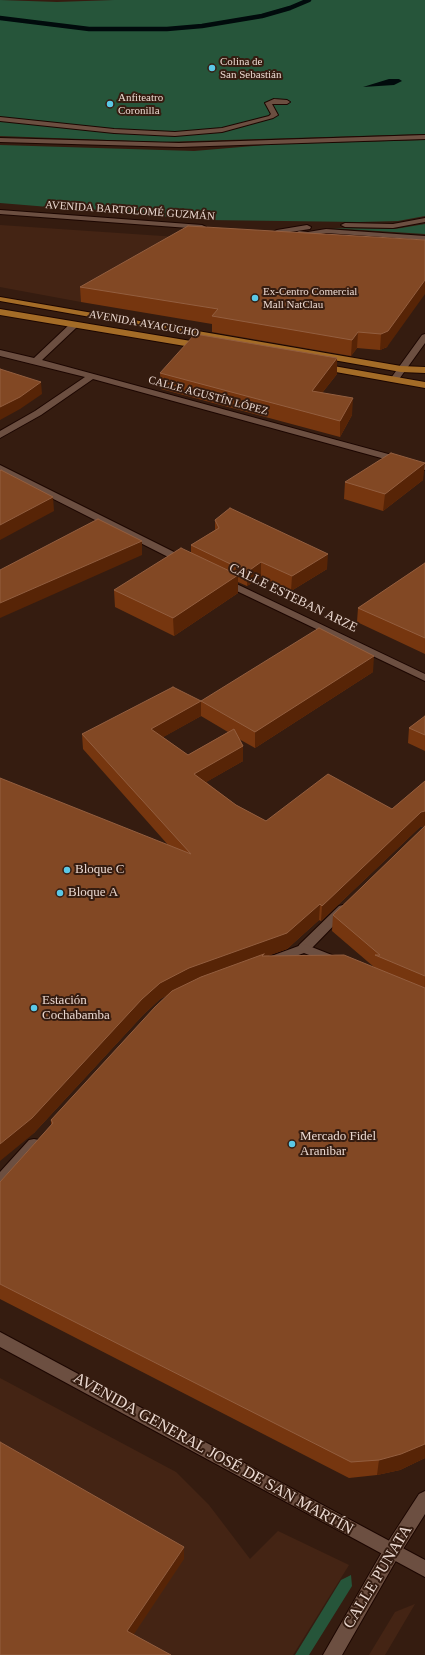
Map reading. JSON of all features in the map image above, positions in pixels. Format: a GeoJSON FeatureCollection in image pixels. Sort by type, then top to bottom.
{"type":"FeatureCollection","features":[{"type":"Feature","properties":{"kind":"main road","name":"AVENIDA AYACUCHO"},"geometry":{"type":"LineString","coordinates":[[0,299],[401,369],[425,370]]}},
{"type":"Feature","properties":{"kind":"main road","name":"AVENIDA AYACUCHO"},"geometry":{"type":"LineString","coordinates":[[0,312],[213,348]]}},
{"type":"Feature","properties":{"kind":"main road"},"geometry":{"type":"LineString","coordinates":[[311,365],[425,385]]}},
{"type":"Feature","properties":{"kind":"street"},"geometry":{"type":"LineString","coordinates":[[0,119],[114,131],[175,134],[222,130],[271,117],[275,115],[268,103],[274,101],[287,102]]}},
{"type":"Feature","properties":{"kind":"street"},"geometry":{"type":"LineString","coordinates":[[175,134],[179,145]]}},
{"type":"Feature","properties":{"kind":"street"},"geometry":{"type":"LineString","coordinates":[[0,140],[179,145],[425,137]]}},
{"type":"Feature","properties":{"kind":"street","name":"AVENIDA BARTOLOMÉ GUZMÁN"},"geometry":{"type":"LineString","coordinates":[[0,212],[207,228]]}},
{"type":"Feature","properties":{"kind":"street"},"geometry":{"type":"LineString","coordinates":[[425,220],[393,226],[319,224],[273,232],[308,234],[326,231],[425,238]]}},
{"type":"Feature","properties":{"kind":"street"},"geometry":{"type":"LineString","coordinates":[[36,361],[74,325]]}},
{"type":"Feature","properties":{"kind":"street"},"geometry":{"type":"LineString","coordinates":[[394,380],[425,337]]}},
{"type":"Feature","properties":{"kind":"street","name":"CALLE AGUSTÍN LÓPEZ"},"geometry":{"type":"LineString","coordinates":[[0,353],[36,361],[425,467]]}},
{"type":"Feature","properties":{"kind":"street"},"geometry":{"type":"LineString","coordinates":[[0,435],[38,413],[91,377]]}},
{"type":"Feature","properties":{"kind":"street"},"geometry":{"type":"LineString","coordinates":[[0,468],[195,566]]}},
{"type":"Feature","properties":{"kind":"street","name":"CALLE ESTEBAN ARZE"},"geometry":{"type":"LineString","coordinates":[[216,577],[425,678]]}},
{"type":"Feature","properties":{"kind":"street"},"geometry":{"type":"LineString","coordinates":[[257,965],[292,954],[304,948],[350,903]]}},
{"type":"Feature","properties":{"kind":"street"},"geometry":{"type":"LineString","coordinates":[[304,948],[352,968]]}},
{"type":"Feature","properties":{"kind":"street"},"geometry":{"type":"LineString","coordinates":[[0,1182],[41,1136]]}},
{"type":"Feature","properties":{"kind":"street","name":"AVENIDA GENERAL JOSÉ DE SAN MARTÍN"},"geometry":{"type":"LineString","coordinates":[[0,1339],[425,1569]]}},
{"type":"Feature","properties":{"kind":"street","name":"CALLE PUNATA"},"geometry":{"type":"LineString","coordinates":[[332,1655],[392,1551],[425,1499]]}},
{"type":"Feature","properties":{"kind":"shaded area"},"geometry":{"type":"Polygon","coordinates":[[[389,79],[399,79],[402,81],[394,85],[363,87],[389,79]]]}},
{"type":"Feature","properties":{"kind":"shaded area"},"geometry":{"type":"Polygon","coordinates":[[[0,225],[192,238],[81,302],[0,287],[0,225]]]}},
{"type":"Feature","properties":{"kind":"shaded area"},"geometry":{"type":"Polygon","coordinates":[[[0,1378],[176,1472],[209,1505],[250,1559],[278,1531],[349,1565],[293,1655],[0,1655],[0,1378]]]}},
{"type":"Feature","properties":{"kind":"shaded area"},"geometry":{"type":"Polygon","coordinates":[[[415,1604],[385,1655],[369,1655],[395,1612],[415,1604]]]}},
{"type":"Feature","properties":{"kind":"green space","name":"Colina de San Sebastián"},"geometry":{"type":"Polygon","coordinates":[[[0,0],[57,2],[114,0],[425,0],[425,134],[161,142],[0,136],[0,0]]]}},
{"type":"Feature","properties":{"kind":"green space"},"geometry":{"type":"Polygon","coordinates":[[[425,140],[425,216],[398,221],[359,222],[208,220],[0,203],[0,145],[194,151],[277,144],[425,140]]]}},
{"type":"Feature","properties":{"kind":"green space"},"geometry":{"type":"Polygon","coordinates":[[[425,224],[425,234],[330,228],[395,229],[425,224]]]}},
{"type":"Feature","properties":{"kind":"green space"},"geometry":{"type":"Polygon","coordinates":[[[351,1575],[352,1586],[309,1655],[295,1655],[341,1580],[351,1575]]]}},
{"type":"Feature","properties":{"kind":"building","name":"Ex-Centro Comercial Mall NatClau"},"geometry":{"type":"Polygon","coordinates":[[[188,226],[425,240],[425,280],[388,331],[381,334],[358,332],[352,340],[212,316],[218,309],[80,287],[188,226]]]}},
{"type":"Feature","properties":{"kind":"building"},"geometry":{"type":"Polygon","coordinates":[[[195,334],[337,358],[312,391],[353,398],[340,421],[160,373],[195,334]]]}},
{"type":"Feature","properties":{"kind":"building"},"geometry":{"type":"Polygon","coordinates":[[[0,369],[41,382],[20,397],[0,407],[0,369]]]}},
{"type":"Feature","properties":{"kind":"building"},"geometry":{"type":"Polygon","coordinates":[[[391,453],[425,463],[385,494],[345,482],[391,453]]]}},
{"type":"Feature","properties":{"kind":"building"},"geometry":{"type":"Polygon","coordinates":[[[1,470],[53,497],[0,525],[1,470]]]}},
{"type":"Feature","properties":{"kind":"building"},"geometry":{"type":"Polygon","coordinates":[[[230,508],[328,554],[292,576],[261,562],[247,572],[191,545],[219,528],[215,520],[230,508]]]}},
{"type":"Feature","properties":{"kind":"building"},"geometry":{"type":"Polygon","coordinates":[[[98,519],[142,541],[0,603],[0,570],[98,519]]]}},
{"type":"Feature","properties":{"kind":"building"},"geometry":{"type":"Polygon","coordinates":[[[181,548],[238,575],[173,618],[114,590],[181,548]]]}},
{"type":"Feature","properties":{"kind":"building"},"geometry":{"type":"Polygon","coordinates":[[[425,563],[425,638],[358,608],[425,563]]]}},
{"type":"Feature","properties":{"kind":"building"},"geometry":{"type":"Polygon","coordinates":[[[319,628],[374,656],[255,732],[201,701],[319,628]]]}},
{"type":"Feature","properties":{"kind":"building"},"geometry":{"type":"Polygon","coordinates":[[[173,687],[201,701],[151,729],[188,755],[234,729],[243,746],[194,774],[236,805],[266,821],[328,774],[392,809],[425,781],[425,811],[421,812],[322,906],[320,904],[287,933],[189,968],[160,983],[142,999],[32,1118],[0,1144],[0,778],[191,854],[82,734],[173,687]]]}},
{"type":"Feature","properties":{"kind":"building"},"geometry":{"type":"Polygon","coordinates":[[[425,716],[425,735],[409,728],[425,716]]]}},
{"type":"Feature","properties":{"kind":"building"},"geometry":{"type":"Polygon","coordinates":[[[425,826],[425,976],[375,955],[380,955],[333,915],[425,826]]]}},
{"type":"Feature","properties":{"kind":"building","name":"Mercado Fidel Aranibar"},"geometry":{"type":"Polygon","coordinates":[[[264,954],[262,956],[344,955],[425,988],[425,1444],[401,1454],[379,1460],[351,1462],[0,1284],[0,1182],[53,1123],[51,1120],[155,1007],[172,991],[201,977],[264,954]]]}},
{"type":"Feature","properties":{"kind":"building"},"geometry":{"type":"Polygon","coordinates":[[[0,1442],[184,1547],[127,1631],[171,1655],[0,1655],[0,1442]]]}},
{"type":"Feature","properties":{"kind":"waterway"},"geometry":{"type":"LineString","coordinates":[[0,18],[89,29],[167,29],[202,26],[262,16],[290,8],[309,0]]}},
{"type":"Feature","properties":{"kind":"place","name":"Colina de San Sebastián"},"geometry":{"type":"Point","coordinates":[212,68]}},
{"type":"Feature","properties":{"kind":"place","name":"Anfiteatro Coronilla"},"geometry":{"type":"Point","coordinates":[110,104]}},
{"type":"Feature","properties":{"kind":"place","name":"Ex-Centro Comercial Mall NatClau"},"geometry":{"type":"Point","coordinates":[255,298]}},
{"type":"Feature","properties":{"kind":"place","name":"Bloque C"},"geometry":{"type":"Point","coordinates":[67,870]}},
{"type":"Feature","properties":{"kind":"place","name":"Bloque A"},"geometry":{"type":"Point","coordinates":[60,893]}},
{"type":"Feature","properties":{"kind":"place","name":"Estación Cochabamba"},"geometry":{"type":"Point","coordinates":[34,1008]}},
{"type":"Feature","properties":{"kind":"place","name":"Mercado Fidel Aranibar"},"geometry":{"type":"Point","coordinates":[292,1144]}}]}
